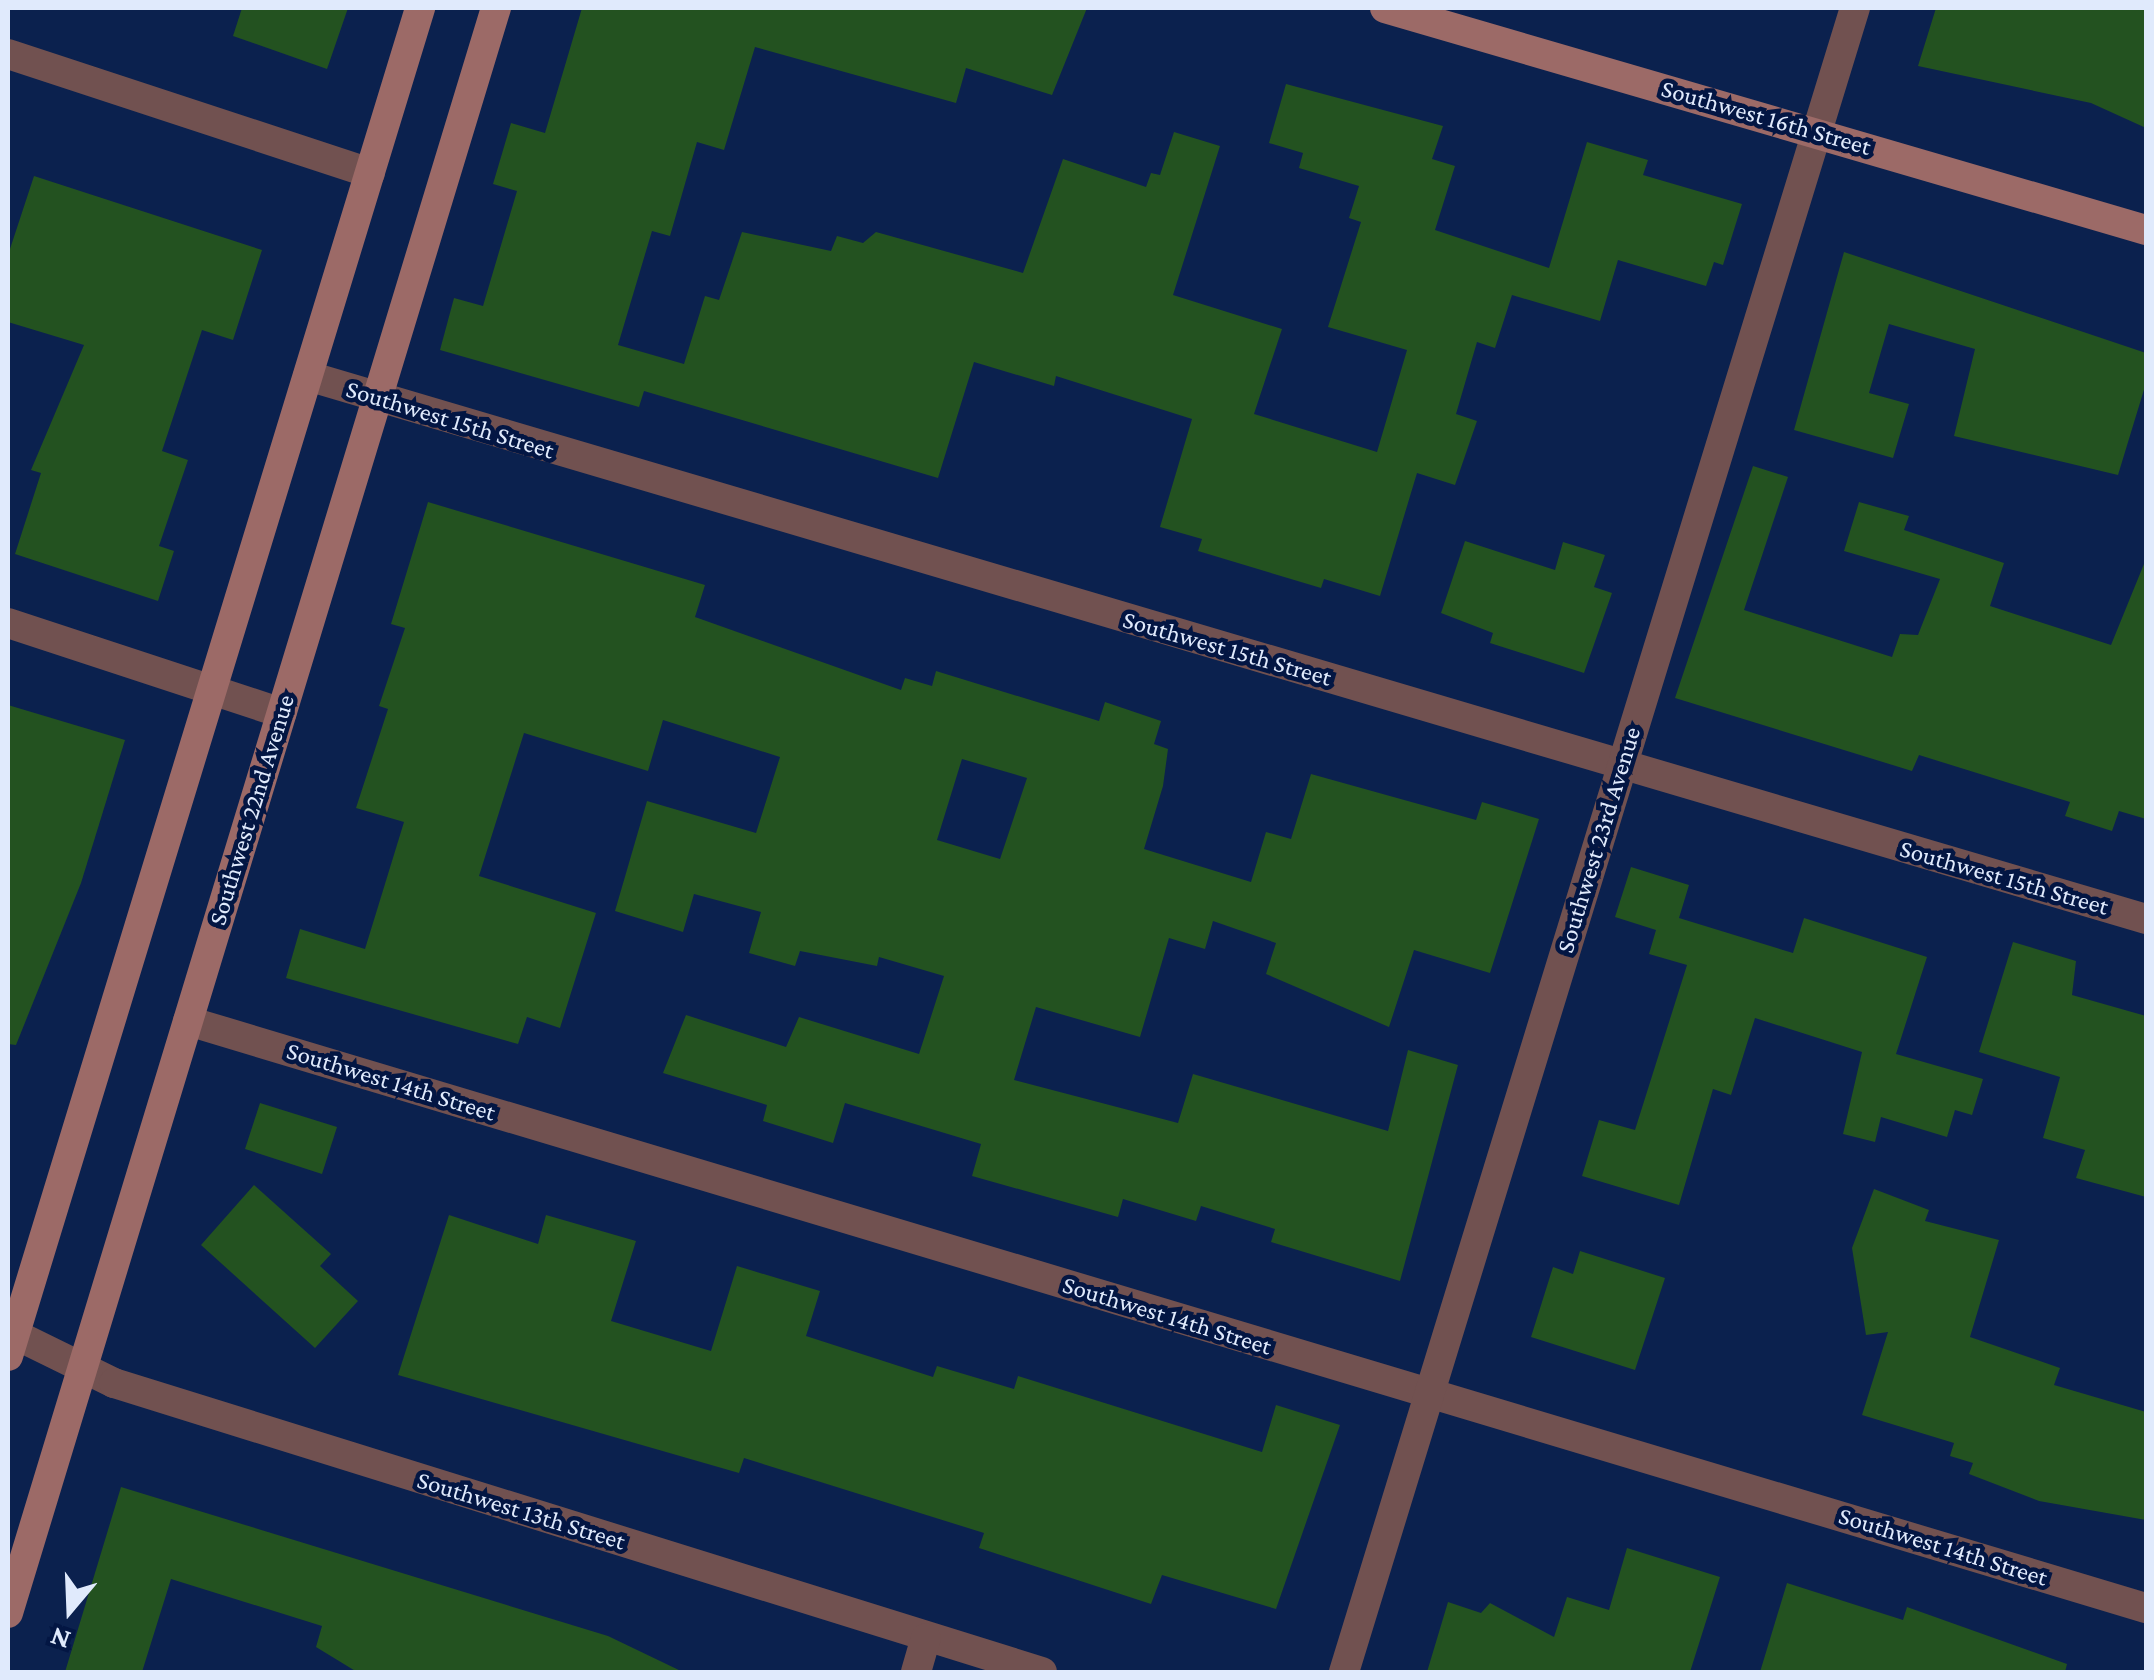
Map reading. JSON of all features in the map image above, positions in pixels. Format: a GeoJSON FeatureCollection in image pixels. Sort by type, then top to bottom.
{"type":"FeatureCollection","features":[{"type":"Feature","properties":{"kind":"main road"},"geometry":{"type":"LineString","coordinates":[[10,1341],[420,8]]}},
{"type":"Feature","properties":{"kind":"main road","name":"Southwest 22nd Avenue"},"geometry":{"type":"LineString","coordinates":[[8,1613],[496,8]]}},
{"type":"Feature","properties":{"kind":"main road","name":"Southwest 16th Street"},"geometry":{"type":"LineString","coordinates":[[1385,8],[2146,230]]}},
{"type":"Feature","properties":{"kind":"street","name":"Southwest 23rd Avenue"},"geometry":{"type":"LineString","coordinates":[[1344,1672],[1426,1394],[1855,8]]}},
{"type":"Feature","properties":{"kind":"street"},"geometry":{"type":"LineString","coordinates":[[8,54],[370,173]]}},
{"type":"Feature","properties":{"kind":"street","name":"Southwest 15th Street"},"geometry":{"type":"LineString","coordinates":[[308,376],[2146,920]]}},
{"type":"Feature","properties":{"kind":"street"},"geometry":{"type":"LineString","coordinates":[[8,623],[282,712]]}},
{"type":"Feature","properties":{"kind":"street","name":"Southwest 14th Street"},"geometry":{"type":"LineString","coordinates":[[188,1020],[2146,1608]]}},
{"type":"Feature","properties":{"kind":"street","name":"Southwest 13th Street"},"geometry":{"type":"LineString","coordinates":[[10,1341],[82,1369],[1042,1672]]}},
{"type":"Feature","properties":{"kind":"street"},"geometry":{"type":"LineString","coordinates":[[916,1672],[926,1638]]}},
{"type":"Feature","properties":{"kind":"building"},"geometry":{"type":"Polygon","coordinates":[[[242,8],[348,8],[327,69],[233,36],[242,8]]]}},
{"type":"Feature","properties":{"kind":"building"},"geometry":{"type":"Polygon","coordinates":[[[582,8],[1087,8],[1052,95],[966,68],[956,103],[755,47],[724,150],[697,142],[670,236],[652,231],[618,345],[684,364],[705,296],[719,300],[742,232],[831,251],[837,236],[863,243],[876,232],[1023,273],[1063,159],[1146,187],[1151,173],[1160,175],[1174,132],[1220,146],[1173,295],[1282,329],[1254,414],[1377,452],[1407,350],[1328,327],[1361,222],[1349,218],[1359,186],[1299,168],[1303,153],[1269,143],[1286,84],[1443,126],[1432,159],[1455,166],[1435,230],[1549,268],[1587,142],[1648,160],[1643,175],[1742,204],[1723,265],[1714,262],[1706,286],[1618,260],[1600,321],[1512,295],[1495,348],[1477,342],[1456,414],[1477,421],[1455,485],[1417,473],[1380,596],[1324,579],[1321,588],[1198,551],[1202,539],[1160,527],[1192,419],[1056,376],[1054,386],[974,362],[938,478],[644,391],[639,407],[440,350],[454,298],[483,306],[517,191],[493,184],[511,123],[545,133],[582,8]]]}},
{"type":"Feature","properties":{"kind":"building"},"geometry":{"type":"Polygon","coordinates":[[[1936,8],[2146,8],[2146,128],[2091,103],[1918,66],[1936,8]]]}},
{"type":"Feature","properties":{"kind":"building"},"geometry":{"type":"Polygon","coordinates":[[[34,176],[262,250],[233,340],[202,330],[162,451],[188,460],[159,546],[174,551],[158,601],[15,554],[41,473],[31,470],[84,345],[8,322],[8,255],[34,176]]]}},
{"type":"Feature","properties":{"kind":"building"},"geometry":{"type":"Polygon","coordinates":[[[1844,252],[2146,353],[2146,383],[2118,475],[1954,436],[1975,349],[1889,324],[1869,393],[1909,404],[1893,458],[1794,430],[1844,252]]]}},
{"type":"Feature","properties":{"kind":"building"},"geometry":{"type":"Polygon","coordinates":[[[1753,466],[1788,477],[1744,610],[1892,657],[1900,634],[1918,635],[1940,579],[1844,551],[1859,502],[1909,516],[1904,530],[2004,563],[1990,606],[2111,645],[2146,559],[2146,819],[2119,811],[2112,831],[2065,816],[2070,802],[1919,755],[1912,771],[1675,698],[1753,466]]]}},
{"type":"Feature","properties":{"kind":"building"},"geometry":{"type":"Polygon","coordinates":[[[428,502],[705,585],[695,617],[901,690],[905,678],[932,686],[936,671],[1099,721],[1105,702],[1161,721],[1154,744],[1168,749],[1163,786],[1144,849],[1251,882],[1266,832],[1291,839],[1311,774],[1476,820],[1482,802],[1539,819],[1490,973],[1414,950],[1389,1027],[1266,974],[1276,943],[1213,921],[1205,949],[1169,938],[1140,1037],[1036,1007],[1014,1080],[1178,1123],[1193,1074],[1388,1131],[1408,1050],[1458,1065],[1400,1281],[1271,1242],[1275,1229],[1201,1206],[1196,1221],[1123,1199],[1118,1217],[972,1176],[981,1144],[845,1103],[833,1143],[763,1121],[767,1105],[663,1073],[686,1015],[786,1047],[799,1017],[919,1054],[944,976],[879,957],[877,966],[800,951],[795,966],[749,953],[761,912],[694,894],[683,932],[615,911],[647,801],[756,833],[780,757],[663,720],[648,771],[524,733],[479,876],[596,913],[560,1028],[527,1017],[518,1044],[286,978],[300,929],[365,949],[404,822],[356,808],[388,709],[379,706],[405,628],[391,624],[428,502]],[[962,759],[937,840],[1000,859],[1027,778],[962,759]]]}},
{"type":"Feature","properties":{"kind":"building"},"geometry":{"type":"Polygon","coordinates":[[[1465,541],[1555,570],[1563,542],[1605,555],[1594,587],[1612,593],[1584,673],[1490,643],[1493,633],[1441,613],[1465,541]]]}},
{"type":"Feature","properties":{"kind":"building"},"geometry":{"type":"Polygon","coordinates":[[[8,705],[125,740],[81,883],[16,1045],[8,1044],[8,705]]]}},
{"type":"Feature","properties":{"kind":"building"},"geometry":{"type":"Polygon","coordinates":[[[1631,867],[1689,885],[1679,918],[1793,953],[1804,918],[1927,957],[1896,1054],[1983,1079],[1972,1115],[1955,1110],[1947,1137],[1881,1117],[1875,1142],[1843,1134],[1862,1052],[1755,1018],[1731,1095],[1713,1089],[1679,1205],[1582,1176],[1599,1120],[1635,1130],[1687,965],[1649,954],[1656,930],[1615,917],[1631,867]]]}},
{"type":"Feature","properties":{"kind":"building"},"geometry":{"type":"Polygon","coordinates":[[[2013,942],[2076,961],[2072,995],[2146,1016],[2146,1197],[2076,1178],[2085,1150],[2043,1138],[2060,1077],[1979,1052],[2013,942]]]}},
{"type":"Feature","properties":{"kind":"building"},"geometry":{"type":"Polygon","coordinates":[[[260,1103],[337,1127],[322,1174],[245,1149],[260,1103]]]}},
{"type":"Feature","properties":{"kind":"building"},"geometry":{"type":"Polygon","coordinates":[[[254,1185],[331,1254],[320,1266],[358,1301],[315,1348],[201,1245],[254,1185]]]}},
{"type":"Feature","properties":{"kind":"building"},"geometry":{"type":"Polygon","coordinates":[[[1874,1189],[1929,1210],[1925,1221],[1999,1240],[1970,1337],[2060,1368],[2054,1385],[2146,1412],[2146,1520],[2039,1501],[1969,1474],[1973,1463],[1950,1456],[1954,1443],[1862,1415],[1888,1332],[1866,1335],[1852,1248],[1874,1189]]]}},
{"type":"Feature","properties":{"kind":"building"},"geometry":{"type":"Polygon","coordinates":[[[449,1215],[538,1244],[546,1215],[636,1241],[611,1321],[711,1351],[737,1266],[820,1291],[806,1336],[933,1377],[937,1366],[1014,1389],[1018,1376],[1262,1452],[1276,1405],[1340,1425],[1276,1609],[1162,1575],[1151,1604],[979,1548],[984,1533],[744,1458],[739,1473],[398,1375],[449,1215]]]}},
{"type":"Feature","properties":{"kind":"building"},"geometry":{"type":"Polygon","coordinates":[[[1580,1251],[1665,1278],[1635,1370],[1531,1337],[1553,1267],[1573,1274],[1580,1251]]]}},
{"type":"Feature","properties":{"kind":"building"},"geometry":{"type":"Polygon","coordinates":[[[121,1487],[608,1636],[683,1672],[357,1672],[316,1647],[322,1626],[171,1579],[142,1672],[65,1672],[121,1487]]]}},
{"type":"Feature","properties":{"kind":"building"},"geometry":{"type":"Polygon","coordinates":[[[1627,1548],[1720,1577],[1690,1672],[1427,1672],[1448,1602],[1481,1613],[1490,1603],[1554,1637],[1567,1597],[1609,1610],[1627,1548]]]}},
{"type":"Feature","properties":{"kind":"building"},"geometry":{"type":"Polygon","coordinates":[[[1787,1583],[1903,1620],[1907,1607],[2067,1664],[2065,1672],[1760,1672],[1787,1583]]]}}]}
